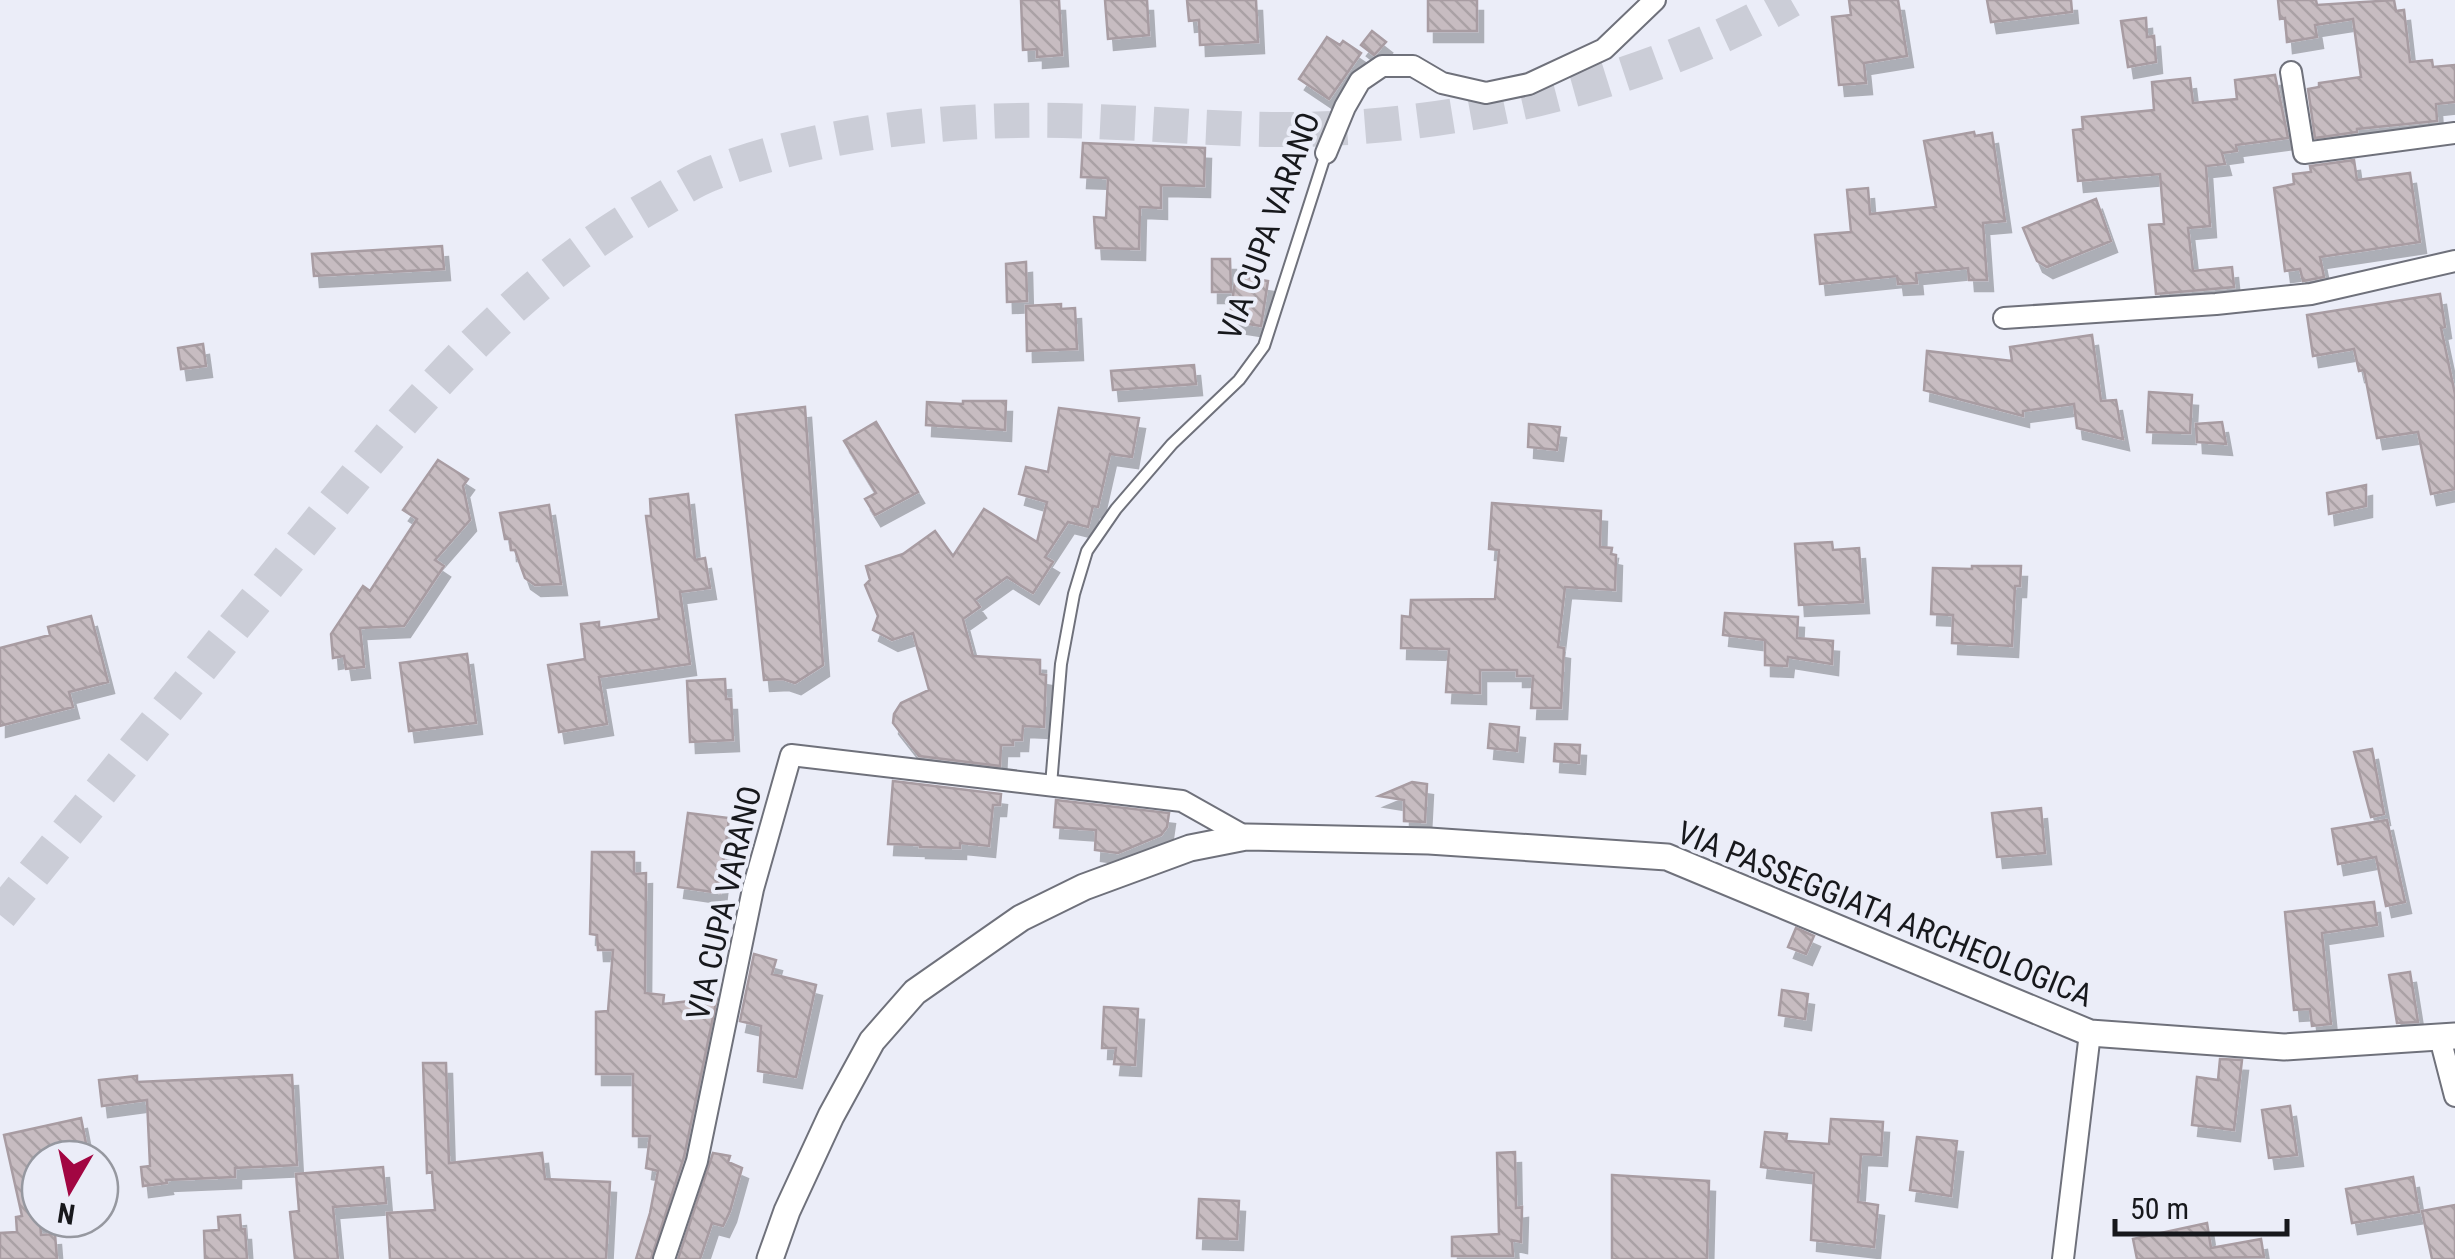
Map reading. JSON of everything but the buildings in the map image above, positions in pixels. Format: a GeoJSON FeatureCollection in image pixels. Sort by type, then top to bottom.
{"type":"FeatureCollection","features":[{"type":"Feature","properties":{"kind":"street","name":"VIA CUPA VARANO"},"geometry":{"type":"LineString","coordinates":[[1326,154],[1344,107],[1360,81],[1382,66],[1413,66],[1442,83],[1486,93],[1529,84],[1604,48],[1655,0]]}},
{"type":"Feature","properties":{"kind":"street"},"geometry":{"type":"LineString","coordinates":[[2290,72],[2304,153],[2455,132]]}},
{"type":"Feature","properties":{"kind":"street"},"geometry":{"type":"LineString","coordinates":[[2004,318],[2310,294],[2455,262]]}},
{"type":"Feature","properties":{"kind":"street","name":"VIA CUPA VARANO"},"geometry":{"type":"LineString","coordinates":[[664,1259],[697,1161],[753,889],[791,755],[1182,802],[1246,837]]}},
{"type":"Feature","properties":{"kind":"street","name":"VIA PASSEGGIATA ARCHEOLOGICA"},"geometry":{"type":"LineString","coordinates":[[770,1259],[787,1211],[847,1086],[872,1042],[915,992],[1021,918],[1084,887],[1190,848],[1246,837],[1447,842],[1667,857],[2090,1033],[2284,1047],[2447,1037]]}},
{"type":"Feature","properties":{"kind":"street"},"geometry":{"type":"LineString","coordinates":[[2064,1259],[2090,1033]]}},
{"type":"Feature","properties":{"kind":"street"},"geometry":{"type":"LineString","coordinates":[[2447,1037],[2455,1096]]}},
{"type":"Feature","properties":{"kind":"lane","name":"VIA CUPA VARANO"},"geometry":{"type":"LineString","coordinates":[[1051,785],[1061,664],[1074,594],[1087,551],[1116,509],[1172,444],[1239,380],[1264,346],[1326,154]]}},
{"type":"Feature","properties":{"kind":"tunnel"},"geometry":{"type":"LineString","coordinates":[[0,915],[357,475],[445,374],[542,282],[595,241],[695,181],[800,147],[939,124],[1033,120],[1288,130],[1439,118],[1562,93],[1623,75],[1738,28],[1791,0]]}}]}
